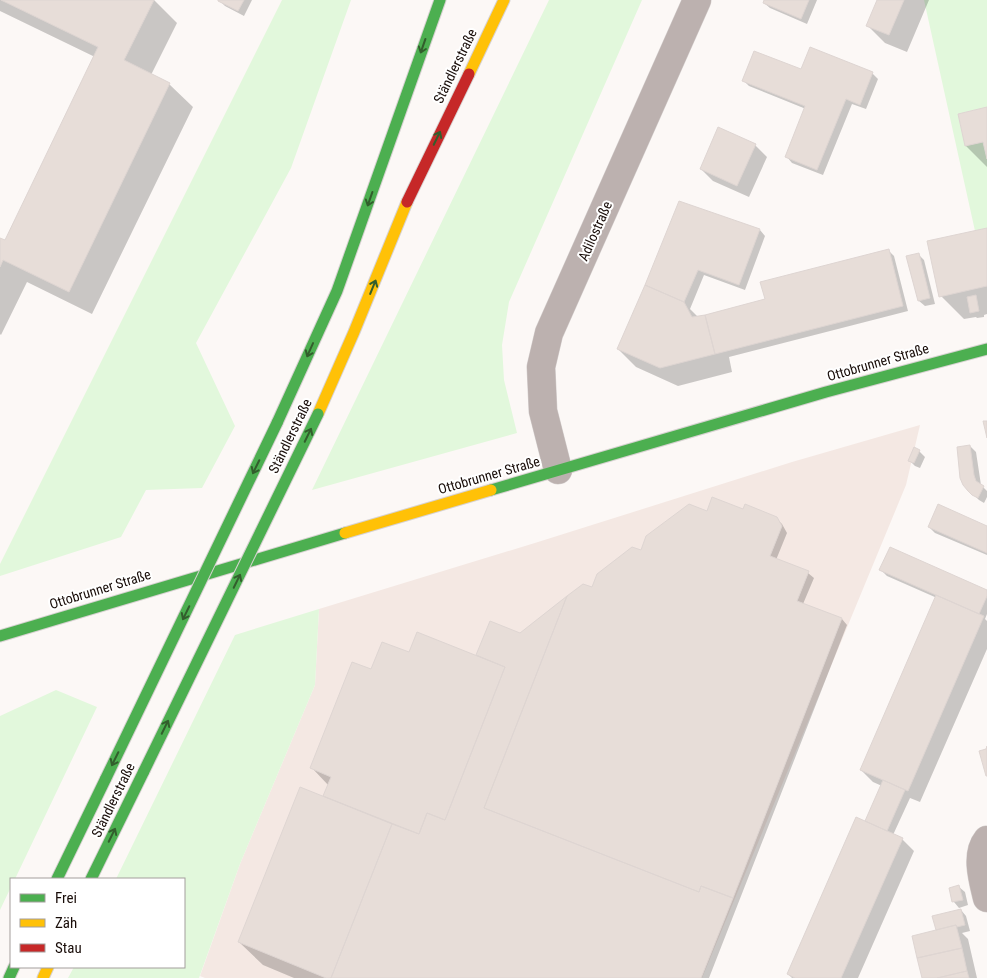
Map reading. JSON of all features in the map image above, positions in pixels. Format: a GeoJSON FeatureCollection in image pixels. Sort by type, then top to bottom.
{"type":"FeatureCollection","features":[{"type":"Feature","properties":{"kind":"main road","name":"Ständlerstraße"},"geometry":{"type":"LineString","coordinates":[[57,878],[277,423],[337,292],[424,40],[440,0]]}},
{"type":"Feature","properties":{"kind":"main road","name":"Ständlerstraße"},"geometry":{"type":"LineString","coordinates":[[91,878],[318,414],[411,193],[504,0]]}},
{"type":"Feature","properties":{"kind":"main road","name":"Ottobrunner Straße"},"geometry":{"type":"LineString","coordinates":[[0,636],[162,586],[756,412],[987,349]]}},
{"type":"Feature","properties":{"kind":"street","name":"Adilostraße"},"geometry":{"type":"LineString","coordinates":[[558,470],[542,411],[541,367],[549,333],[697,0]]}},
{"type":"Feature","properties":{"kind":"street"},"geometry":{"type":"LineString","coordinates":[[987,840],[981,856],[987,898]]}},
{"type":"Feature","properties":{"kind":"shaded area"},"geometry":{"type":"Polygon","coordinates":[[[920,425],[906,485],[702,978],[205,978],[200,976],[240,864],[315,685],[319,609],[792,462],[920,425]]]}},
{"type":"Feature","properties":{"kind":"green space"},"geometry":{"type":"Polygon","coordinates":[[[282,0],[351,0],[291,168],[196,343],[235,426],[202,488],[146,490],[121,537],[0,576],[0,564],[282,0]]]}},
{"type":"Feature","properties":{"kind":"green space"},"geometry":{"type":"Polygon","coordinates":[[[549,0],[642,0],[509,302],[502,345],[504,380],[517,433],[312,490],[549,0]]]}},
{"type":"Feature","properties":{"kind":"green space"},"geometry":{"type":"Polygon","coordinates":[[[924,0],[987,0],[987,107],[958,114],[965,146],[983,142],[987,159],[987,228],[975,231],[924,0]]]}},
{"type":"Feature","properties":{"kind":"green space"},"geometry":{"type":"Polygon","coordinates":[[[319,609],[315,685],[240,864],[199,978],[68,978],[73,968],[185,968],[185,878],[116,878],[235,635],[319,609]]]}},
{"type":"Feature","properties":{"kind":"green space"},"geometry":{"type":"Polygon","coordinates":[[[56,690],[97,707],[15,878],[10,878],[10,889],[0,910],[0,716],[56,690]]]}},
{"type":"Feature","properties":{"kind":"building"},"geometry":{"type":"Polygon","coordinates":[[[1,0],[154,0],[124,60],[170,83],[69,292],[3,260],[0,267],[0,238],[5,240],[98,47],[1,0]]]}},
{"type":"Feature","properties":{"kind":"building"},"geometry":{"type":"Polygon","coordinates":[[[218,0],[244,0],[238,11],[218,0]]]}},
{"type":"Feature","properties":{"kind":"building"},"geometry":{"type":"Polygon","coordinates":[[[764,0],[809,0],[801,19],[763,3],[764,0]]]}},
{"type":"Feature","properties":{"kind":"building"},"geometry":{"type":"Polygon","coordinates":[[[877,0],[904,0],[889,35],[866,26],[877,0]]]}},
{"type":"Feature","properties":{"kind":"building"},"geometry":{"type":"Polygon","coordinates":[[[810,47],[873,72],[860,105],[846,99],[817,170],[785,157],[805,106],[742,81],[754,51],[801,69],[810,47]]]}},
{"type":"Feature","properties":{"kind":"building"},"geometry":{"type":"Polygon","coordinates":[[[987,107],[987,159],[983,142],[965,146],[958,114],[987,107]]]}},
{"type":"Feature","properties":{"kind":"building"},"geometry":{"type":"Polygon","coordinates":[[[718,127],[756,144],[737,186],[700,169],[718,127]]]}},
{"type":"Feature","properties":{"kind":"building"},"geometry":{"type":"Polygon","coordinates":[[[679,201],[760,229],[739,285],[698,270],[684,302],[645,285],[679,201]]]}},
{"type":"Feature","properties":{"kind":"building"},"geometry":{"type":"Polygon","coordinates":[[[987,228],[987,286],[939,297],[927,241],[987,228]]]}},
{"type":"Feature","properties":{"kind":"building"},"geometry":{"type":"Polygon","coordinates":[[[889,249],[903,306],[715,354],[705,315],[765,299],[760,282],[889,249]]]}},
{"type":"Feature","properties":{"kind":"building"},"geometry":{"type":"Polygon","coordinates":[[[919,253],[930,298],[918,301],[906,256],[919,253]]]}},
{"type":"Feature","properties":{"kind":"building"},"geometry":{"type":"Polygon","coordinates":[[[645,285],[684,302],[692,317],[705,315],[715,354],[660,368],[617,349],[645,285]]]}},
{"type":"Feature","properties":{"kind":"building"},"geometry":{"type":"Polygon","coordinates":[[[976,295],[979,311],[970,313],[967,297],[976,295]]]}},
{"type":"Feature","properties":{"kind":"building"},"geometry":{"type":"Polygon","coordinates":[[[983,421],[987,421],[987,438],[983,421]]]}},
{"type":"Feature","properties":{"kind":"building"},"geometry":{"type":"Polygon","coordinates":[[[970,445],[976,481],[984,486],[978,498],[968,491],[960,478],[957,447],[970,445]]]}},
{"type":"Feature","properties":{"kind":"building"},"geometry":{"type":"Polygon","coordinates":[[[914,447],[920,450],[914,463],[908,461],[914,447]]]}},
{"type":"Feature","properties":{"kind":"building"},"geometry":{"type":"Polygon","coordinates":[[[712,497],[743,509],[745,504],[777,517],[782,526],[770,556],[809,571],[797,601],[842,618],[733,898],[701,886],[699,892],[484,808],[567,596],[583,584],[592,587],[597,574],[632,547],[641,550],[646,536],[689,504],[707,511],[712,497]]]}},
{"type":"Feature","properties":{"kind":"building"},"geometry":{"type":"Polygon","coordinates":[[[938,504],[987,526],[987,553],[928,527],[938,504]]]}},
{"type":"Feature","properties":{"kind":"building"},"geometry":{"type":"Polygon","coordinates":[[[890,547],[987,590],[987,596],[979,614],[879,570],[890,547]]]}},
{"type":"Feature","properties":{"kind":"building"},"geometry":{"type":"Polygon","coordinates":[[[936,595],[984,616],[908,791],[860,770],[936,595]]]}},
{"type":"Feature","properties":{"kind":"building"},"geometry":{"type":"Polygon","coordinates":[[[567,596],[484,808],[699,892],[701,886],[733,898],[701,978],[331,978],[392,824],[419,834],[427,813],[445,820],[505,667],[476,655],[490,621],[520,633],[567,596]]]}},
{"type":"Feature","properties":{"kind":"building"},"geometry":{"type":"Polygon","coordinates":[[[417,632],[505,667],[445,820],[427,813],[419,834],[323,796],[331,777],[310,768],[352,662],[371,669],[382,642],[409,652],[417,632]]]}},
{"type":"Feature","properties":{"kind":"building"},"geometry":{"type":"Polygon","coordinates":[[[987,746],[986,776],[979,751],[986,749],[987,746]]]}},
{"type":"Feature","properties":{"kind":"building"},"geometry":{"type":"Polygon","coordinates":[[[883,780],[905,790],[887,831],[865,821],[883,780]]]}},
{"type":"Feature","properties":{"kind":"building"},"geometry":{"type":"Polygon","coordinates":[[[300,787],[392,824],[331,978],[326,978],[238,942],[300,787]]]}},
{"type":"Feature","properties":{"kind":"building"},"geometry":{"type":"Polygon","coordinates":[[[856,817],[903,838],[841,978],[795,978],[787,974],[856,817]]]}},
{"type":"Feature","properties":{"kind":"building"},"geometry":{"type":"Polygon","coordinates":[[[959,885],[963,900],[952,902],[949,888],[959,885]]]}},
{"type":"Feature","properties":{"kind":"building"},"geometry":{"type":"Polygon","coordinates":[[[961,909],[965,925],[957,927],[956,925],[936,930],[932,916],[961,909]]]}},
{"type":"Feature","properties":{"kind":"building"},"geometry":{"type":"Polygon","coordinates":[[[956,925],[962,948],[917,958],[912,936],[956,925]]]}},
{"type":"Feature","properties":{"kind":"building"},"geometry":{"type":"Polygon","coordinates":[[[962,948],[967,971],[937,978],[922,978],[917,958],[962,948]]]}},
{"type":"Feature","properties":{"kind":"building"},"geometry":{"type":"Polygon","coordinates":[[[967,971],[969,978],[937,978],[967,971]]]}},
{"type":"Feature","properties":{"kind":"traffic: fast"},"geometry":{"type":"LineString","coordinates":[[277,423],[337,291],[440,0]]}},
{"type":"Feature","properties":{"kind":"traffic: fast"},"geometry":{"type":"LineString","coordinates":[[491,490],[826,392],[987,349]]}},
{"type":"Feature","properties":{"kind":"traffic: fast"},"geometry":{"type":"LineString","coordinates":[[144,771],[318,414]]}},
{"type":"Feature","properties":{"kind":"traffic: fast"},"geometry":{"type":"LineString","coordinates":[[106,778],[277,423]]}},
{"type":"Feature","properties":{"kind":"traffic: fast"},"geometry":{"type":"LineString","coordinates":[[0,636],[345,533]]}},
{"type":"Feature","properties":{"kind":"traffic: fast"},"geometry":{"type":"LineString","coordinates":[[91,878],[144,771]]}},
{"type":"Feature","properties":{"kind":"traffic: fast"},"geometry":{"type":"LineString","coordinates":[[57,878],[106,778]]}},
{"type":"Feature","properties":{"kind":"traffic: fast"},"geometry":{"type":"LineString","coordinates":[[9,978],[14,968]]}},
{"type":"Feature","properties":{"kind":"traffic: slow"},"geometry":{"type":"LineString","coordinates":[[469,74],[504,0]]}},
{"type":"Feature","properties":{"kind":"traffic: slow"},"geometry":{"type":"LineString","coordinates":[[318,414],[407,202]]}},
{"type":"Feature","properties":{"kind":"traffic: slow"},"geometry":{"type":"LineString","coordinates":[[345,533],[491,490]]}},
{"type":"Feature","properties":{"kind":"traffic: slow"},"geometry":{"type":"LineString","coordinates":[[43,978],[48,968]]}},
{"type":"Feature","properties":{"kind":"traffic: jam"},"geometry":{"type":"LineString","coordinates":[[407,202],[469,74]]}}]}
